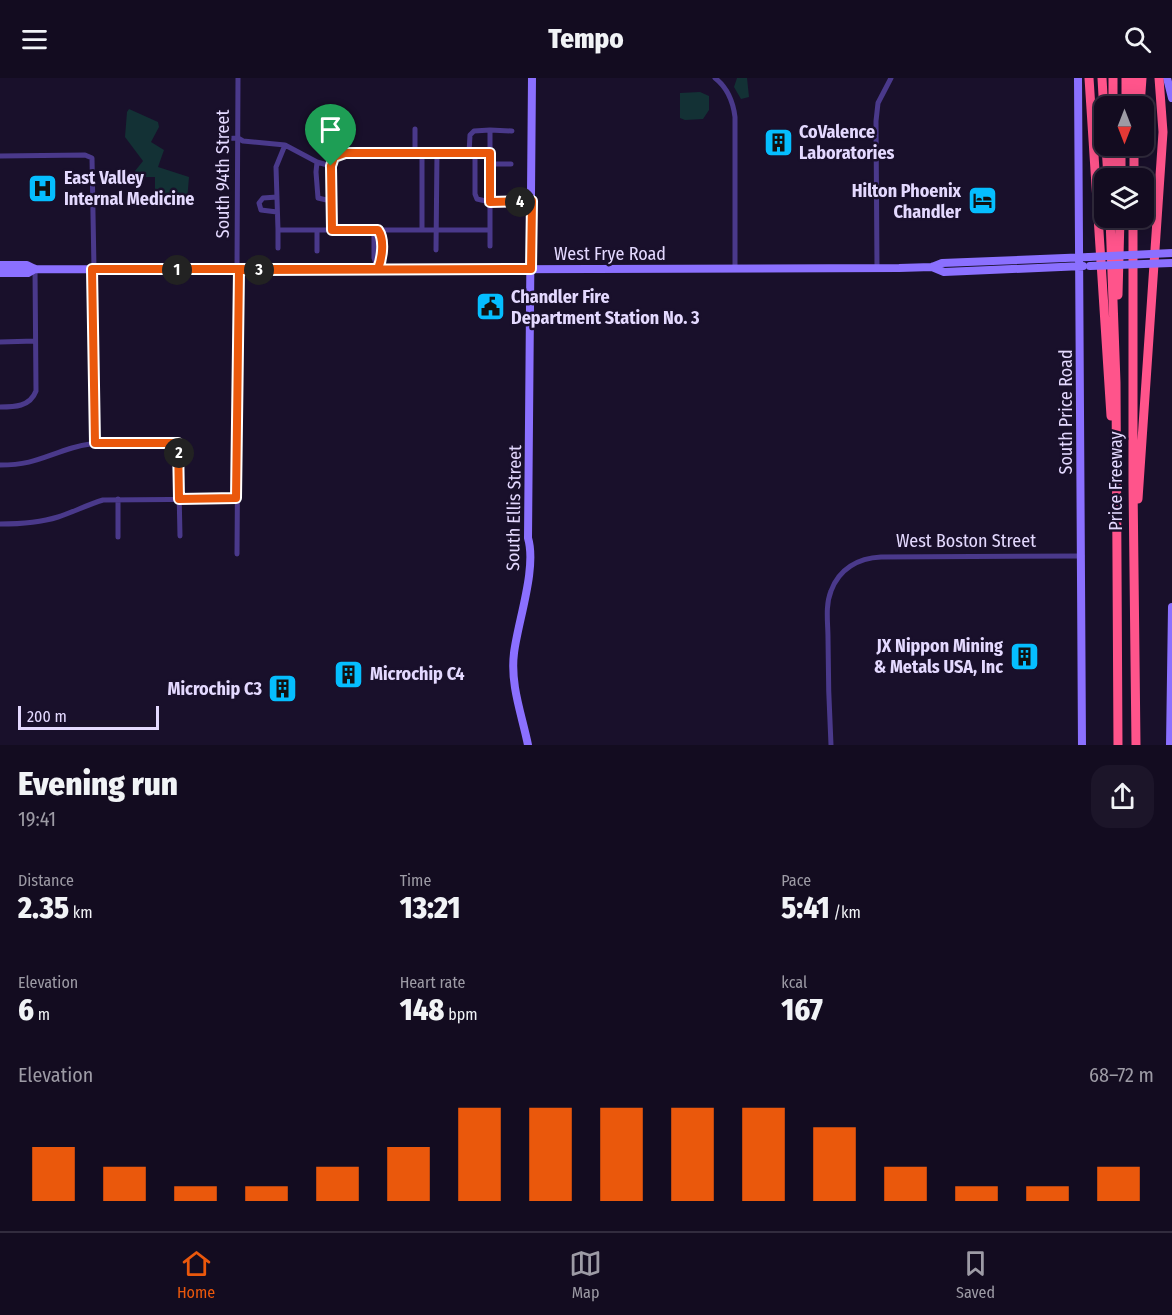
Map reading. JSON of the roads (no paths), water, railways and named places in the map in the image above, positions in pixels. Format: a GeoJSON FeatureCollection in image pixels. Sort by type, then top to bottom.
{"type":"FeatureCollection","features":[{"type":"Feature","properties":{"kind":"highway"},"geometry":{"type":"LineString","coordinates":[[1089,78],[1116,508]]}},
{"type":"Feature","properties":{"kind":"highway"},"geometry":{"type":"LineString","coordinates":[[1102,78],[1103,96]]}},
{"type":"Feature","properties":{"kind":"highway"},"geometry":{"type":"LineString","coordinates":[[1113,78],[1113,96]]}},
{"type":"Feature","properties":{"kind":"highway"},"geometry":{"type":"LineString","coordinates":[[1120,78],[1121,96]]}},
{"type":"Feature","properties":{"kind":"highway"},"geometry":{"type":"LineString","coordinates":[[1126,78],[1126,96]]}},
{"type":"Feature","properties":{"kind":"highway"},"geometry":{"type":"LineString","coordinates":[[1134,78],[1134,96]]}},
{"type":"Feature","properties":{"kind":"highway"},"geometry":{"type":"LineString","coordinates":[[1141,96],[1142,78]]}},
{"type":"Feature","properties":{"kind":"highway"},"geometry":{"type":"LineString","coordinates":[[1133,537],[1140,473],[1162,150],[1163,119],[1159,78]]}},
{"type":"Feature","properties":{"kind":"highway"},"geometry":{"type":"LineString","coordinates":[[1111,228],[1115,315]]}},
{"type":"Feature","properties":{"kind":"highway"},"geometry":{"type":"LineString","coordinates":[[1115,228],[1117,280],[1115,315]]}},
{"type":"Feature","properties":{"kind":"highway"},"geometry":{"type":"LineString","coordinates":[[1115,315],[1120,285],[1120,228]]}},
{"type":"Feature","properties":{"kind":"highway"},"geometry":{"type":"LineString","coordinates":[[1127,228],[1128,291],[1132,315]]}},
{"type":"Feature","properties":{"kind":"highway","name":"Price Freeway"},"geometry":{"type":"LineString","coordinates":[[1133,228],[1136,745]]}},
{"type":"Feature","properties":{"kind":"highway","name":"Price Freeway"},"geometry":{"type":"LineString","coordinates":[[1115,315],[1118,745]]}},
{"type":"Feature","properties":{"kind":"street","name":"South 94th Street"},"geometry":{"type":"LineString","coordinates":[[237,554],[238,78]]}},
{"type":"Feature","properties":{"kind":"street","name":"South Ellis Street"},"geometry":{"type":"LineString","coordinates":[[528,745],[514,679],[514,654],[531,545],[528,538],[532,78]]}},
{"type":"Feature","properties":{"kind":"street"},"geometry":{"type":"LineString","coordinates":[[715,78],[722,83],[732,101],[735,117],[735,268]]}},
{"type":"Feature","properties":{"kind":"street"},"geometry":{"type":"LineString","coordinates":[[877,268],[876,121],[878,103],[891,78]]}},
{"type":"Feature","properties":{"kind":"street","name":"South Price Road"},"geometry":{"type":"LineString","coordinates":[[1078,78],[1082,745]]}},
{"type":"Feature","properties":{"kind":"street"},"geometry":{"type":"LineString","coordinates":[[1167,78],[1172,98]]}},
{"type":"Feature","properties":{"kind":"street"},"geometry":{"type":"LineString","coordinates":[[415,129],[415,152]]}},
{"type":"Feature","properties":{"kind":"street"},"geometry":{"type":"LineString","coordinates":[[490,130],[490,246]]}},
{"type":"Feature","properties":{"kind":"street"},"geometry":{"type":"LineString","coordinates":[[512,130],[474,131],[470,135],[475,194],[481,201],[532,201]]}},
{"type":"Feature","properties":{"kind":"street"},"geometry":{"type":"LineString","coordinates":[[220,139],[238,138],[243,141],[285,146],[317,162],[331,166]]}},
{"type":"Feature","properties":{"kind":"street"},"geometry":{"type":"LineString","coordinates":[[278,248],[276,166],[285,146]]}},
{"type":"Feature","properties":{"kind":"street"},"geometry":{"type":"LineString","coordinates":[[422,152],[422,230]]}},
{"type":"Feature","properties":{"kind":"street"},"geometry":{"type":"LineString","coordinates":[[436,250],[437,152]]}},
{"type":"Feature","properties":{"kind":"street"},"geometry":{"type":"LineString","coordinates":[[332,230],[331,166],[334,157],[338,154],[490,153]]}},
{"type":"Feature","properties":{"kind":"street"},"geometry":{"type":"LineString","coordinates":[[0,156],[85,155],[92,158],[95,443]]}},
{"type":"Feature","properties":{"kind":"street"},"geometry":{"type":"LineString","coordinates":[[317,162],[317,196],[321,200],[331,201]]}},
{"type":"Feature","properties":{"kind":"street"},"geometry":{"type":"LineString","coordinates":[[490,164],[511,164]]}},
{"type":"Feature","properties":{"kind":"street"},"geometry":{"type":"LineString","coordinates":[[277,197],[263,198],[259,203],[261,210],[278,212]]}},
{"type":"Feature","properties":{"kind":"street"},"geometry":{"type":"LineString","coordinates":[[278,230],[489,230]]}},
{"type":"Feature","properties":{"kind":"street"},"geometry":{"type":"LineString","coordinates":[[317,230],[317,251]]}},
{"type":"Feature","properties":{"kind":"street"},"geometry":{"type":"LineString","coordinates":[[378,230],[381,235],[381,259],[378,269]]}},
{"type":"Feature","properties":{"kind":"street","name":"West Frye Road"},"geometry":{"type":"LineString","coordinates":[[0,265],[27,265],[35,269],[238,270],[932,267],[944,272],[1079,257],[1172,253]]}},
{"type":"Feature","properties":{"kind":"street","name":"West Frye Road"},"geometry":{"type":"LineString","coordinates":[[1018,264],[1090,266],[1171,263]]}},
{"type":"Feature","properties":{"kind":"street"},"geometry":{"type":"LineString","coordinates":[[0,407],[19,406],[29,402],[36,391],[35,269]]}},
{"type":"Feature","properties":{"kind":"street","name":"West Frye Road"},"geometry":{"type":"LineString","coordinates":[[0,273],[28,273],[35,269]]}},
{"type":"Feature","properties":{"kind":"street"},"geometry":{"type":"LineString","coordinates":[[0,342],[35,341]]}},
{"type":"Feature","properties":{"kind":"street"},"geometry":{"type":"LineString","coordinates":[[0,465],[19,465],[43,460],[70,449],[95,443],[178,443],[180,536]]}},
{"type":"Feature","properties":{"kind":"street"},"geometry":{"type":"LineString","coordinates":[[0,524],[39,521],[57,517],[88,504],[118,499],[236,498]]}},
{"type":"Feature","properties":{"kind":"street"},"geometry":{"type":"LineString","coordinates":[[118,499],[118,537]]}},
{"type":"Feature","properties":{"kind":"street","name":"West Boston Street"},"geometry":{"type":"LineString","coordinates":[[831,745],[828,714],[828,602],[837,580],[852,565],[866,559],[881,557],[1082,556]]}},
{"type":"Feature","properties":{"kind":"street"},"geometry":{"type":"LineString","coordinates":[[1170,745],[1172,607]]}},
{"type":"Feature","properties":{"kind":"place","name":"CoValence Laboratories"},"geometry":{"type":"Point","coordinates":[778,142]}},
{"type":"Feature","properties":{"kind":"place","name":"East Valley Internal Medicine"},"geometry":{"type":"Point","coordinates":[43,188]}},
{"type":"Feature","properties":{"kind":"place","name":"Hilton Phoenix Chandler"},"geometry":{"type":"Point","coordinates":[982,201]}},
{"type":"Feature","properties":{"kind":"place","name":"Chandler Fire Department Station No. 3"},"geometry":{"type":"Point","coordinates":[490,307]}},
{"type":"Feature","properties":{"kind":"place","name":"JX Nippon Mining & Metals USA, Inc"},"geometry":{"type":"Point","coordinates":[1024,656]}},
{"type":"Feature","properties":{"kind":"place","name":"Microchip C4"},"geometry":{"type":"Point","coordinates":[349,674]}},
{"type":"Feature","properties":{"kind":"place","name":"Microchip C3"},"geometry":{"type":"Point","coordinates":[283,689]}}]}
